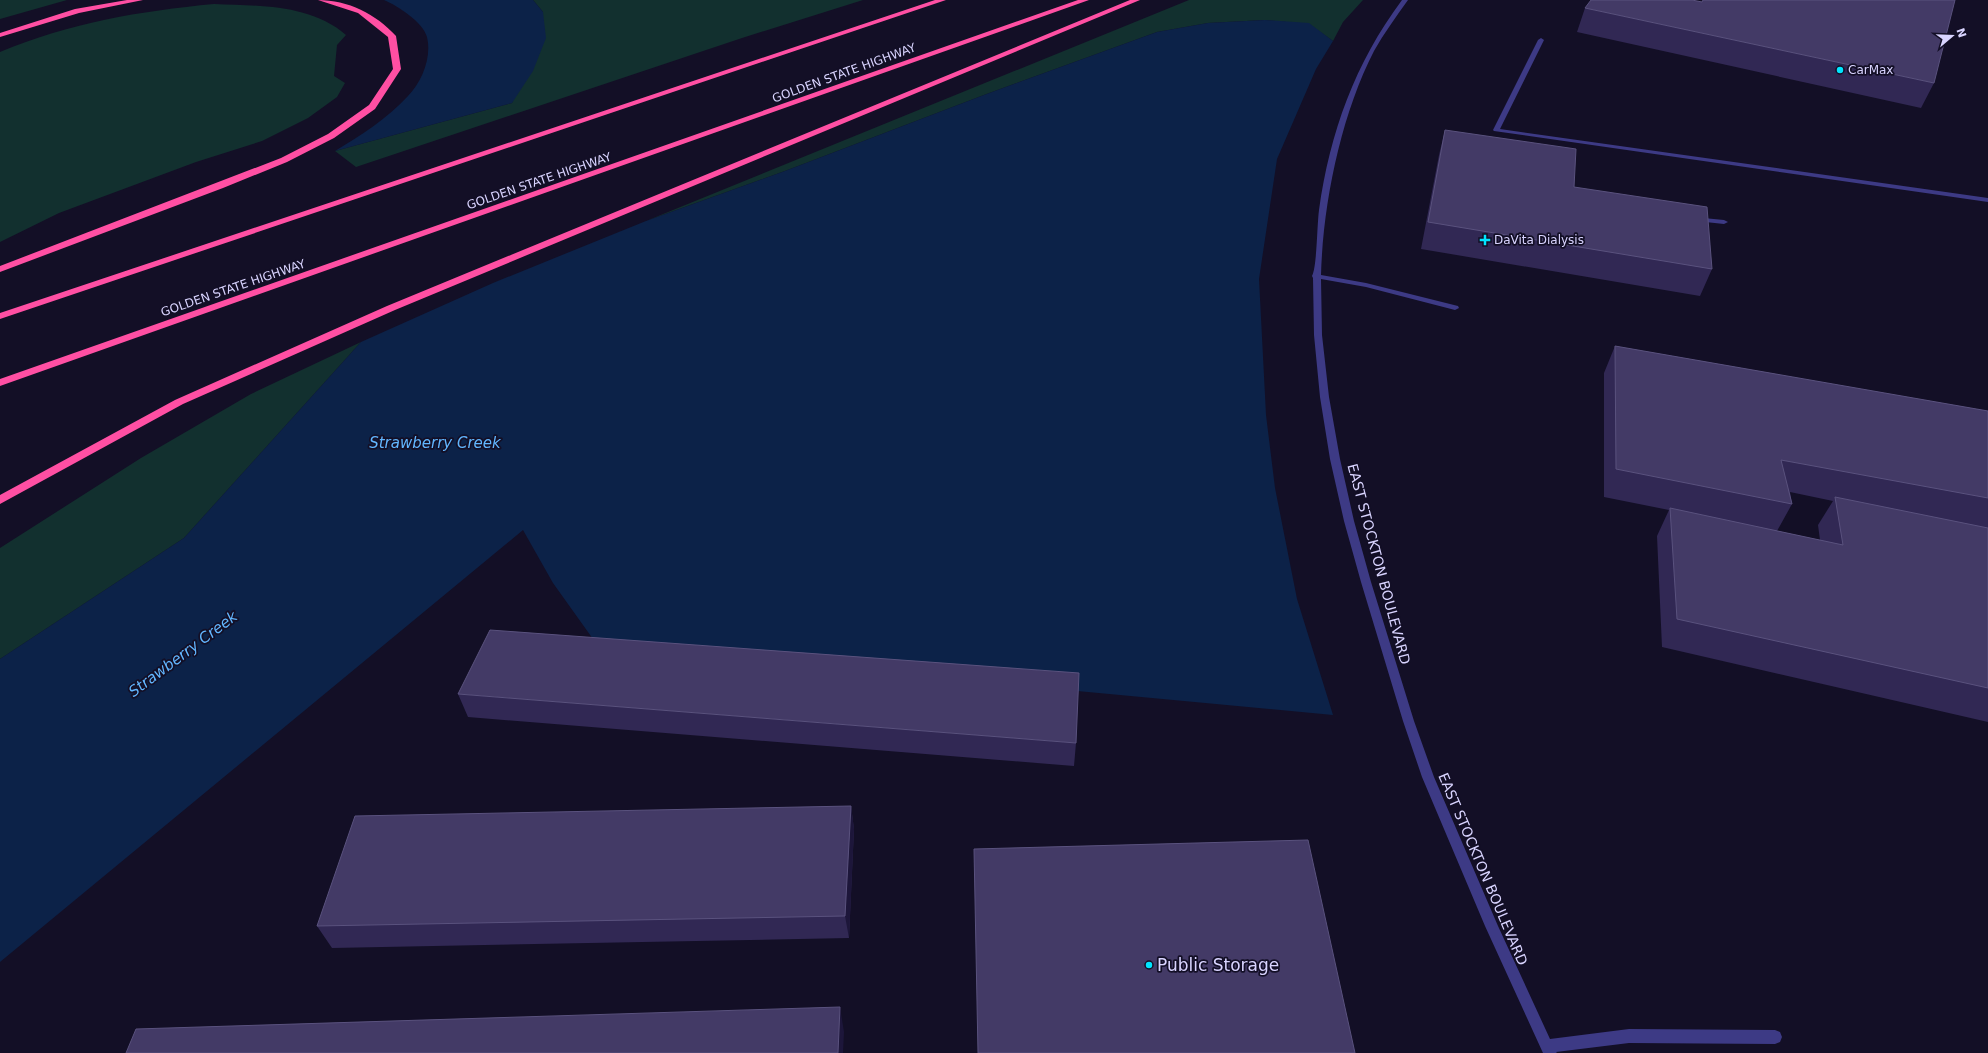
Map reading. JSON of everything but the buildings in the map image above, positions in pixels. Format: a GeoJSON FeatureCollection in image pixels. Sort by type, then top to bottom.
{"type":"FeatureCollection","features":[{"type":"Feature","properties":{"kind":"highway"},"geometry":{"type":"LineString","coordinates":[[0,35],[78,11],[139,0]]}},
{"type":"Feature","properties":{"kind":"highway"},"geometry":{"type":"LineString","coordinates":[[0,269],[220,186],[284,160],[331,136],[372,107],[397,69],[392,36],[361,11],[322,0]]}},
{"type":"Feature","properties":{"kind":"highway"},"geometry":{"type":"LineString","coordinates":[[0,316],[942,0]]}},
{"type":"Feature","properties":{"kind":"highway","name":"GOLDEN STATE HIGHWAY"},"geometry":{"type":"LineString","coordinates":[[0,383],[1085,0]]}},
{"type":"Feature","properties":{"kind":"highway"},"geometry":{"type":"LineString","coordinates":[[0,500],[179,402],[376,314],[1136,0]]}},
{"type":"Feature","properties":{"kind":"street","name":"EAST STOCKTON BOULEVARD"},"geometry":{"type":"LineString","coordinates":[[1405,0],[1378,38],[1358,79],[1342,122],[1327,179],[1319,228],[1316,276],[1317,339],[1326,415],[1343,500],[1374,610],[1424,768],[1487,919],[1549,1049]]}},
{"type":"Feature","properties":{"kind":"street"},"geometry":{"type":"LineString","coordinates":[[1541,40],[1496,130],[1988,200]]}},
{"type":"Feature","properties":{"kind":"street"},"geometry":{"type":"LineString","coordinates":[[1685,218],[1724,222]]}},
{"type":"Feature","properties":{"kind":"street"},"geometry":{"type":"LineString","coordinates":[[1316,276],[1366,284],[1455,308]]}},
{"type":"Feature","properties":{"kind":"street"},"geometry":{"type":"LineString","coordinates":[[1549,1049],[1629,1036],[1775,1037]]}},
{"type":"Feature","properties":{"kind":"green space"},"geometry":{"type":"Polygon","coordinates":[[[0,0],[67,0],[0,19],[0,0]]]}},
{"type":"Feature","properties":{"kind":"green space"},"geometry":{"type":"Polygon","coordinates":[[[533,0],[863,0],[742,38],[356,167],[335,151],[512,103],[543,12],[533,0]]]}},
{"type":"Feature","properties":{"kind":"green space"},"geometry":{"type":"Polygon","coordinates":[[[1189,0],[1363,0],[1343,22],[1333,41],[1309,24],[1265,20],[1208,23],[1157,32],[984,95],[785,171],[646,221],[1189,0]]]}},
{"type":"Feature","properties":{"kind":"green space"},"geometry":{"type":"Polygon","coordinates":[[[214,4],[249,5],[300,12],[317,17],[346,35],[337,45],[334,76],[345,83],[337,97],[308,118],[262,141],[196,162],[59,213],[0,242],[0,52],[52,33],[105,20],[159,10],[214,4]]]}},
{"type":"Feature","properties":{"kind":"green space"},"geometry":{"type":"Polygon","coordinates":[[[361,342],[184,538],[0,659],[0,548],[141,458],[251,394],[361,342]]]}},
{"type":"Feature","properties":{"kind":"water"},"geometry":{"type":"Polygon","coordinates":[[[384,0],[533,0],[543,12],[546,38],[533,71],[512,103],[335,151],[373,126],[400,104],[418,84],[425,69],[428,45],[425,31],[409,15],[384,0]]]}},
{"type":"Feature","properties":{"kind":"water","name":"Strawberry Creek"},"geometry":{"type":"Polygon","coordinates":[[[1265,20],[1309,23],[1333,41],[1316,69],[1277,159],[1259,279],[1266,415],[1275,488],[1297,599],[1333,715],[598,646],[553,583],[523,530],[0,962],[0,659],[184,538],[361,342],[493,283],[646,221],[785,171],[984,95],[1157,32],[1208,23],[1265,20]]]}},
{"type":"Feature","properties":{"kind":"place","name":"CarMax"},"geometry":{"type":"Point","coordinates":[1840,70]}},
{"type":"Feature","properties":{"kind":"place","name":"DaVita Dialysis"},"geometry":{"type":"Point","coordinates":[1485,240]}},
{"type":"Feature","properties":{"kind":"place","name":"Public Storage"},"geometry":{"type":"Point","coordinates":[1149,965]}}]}
